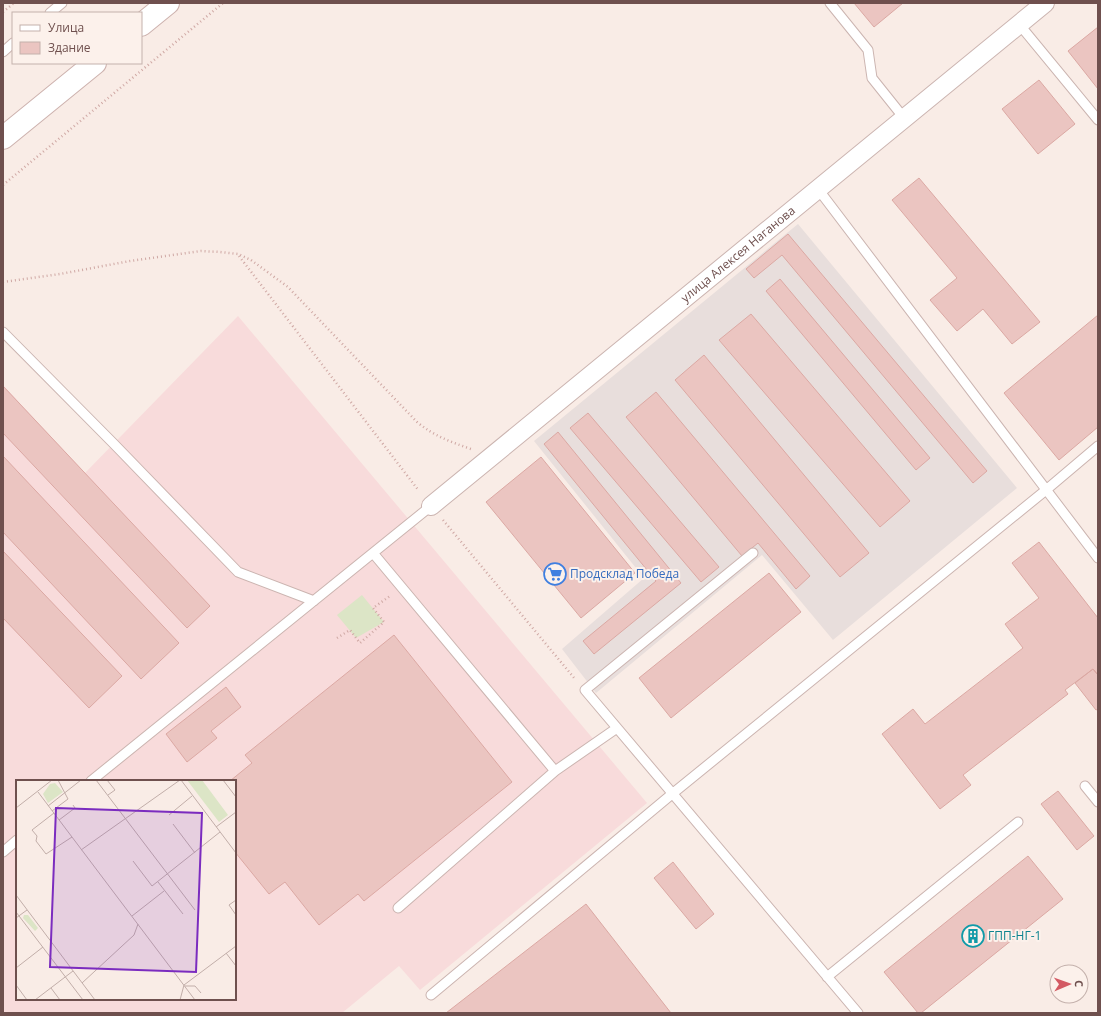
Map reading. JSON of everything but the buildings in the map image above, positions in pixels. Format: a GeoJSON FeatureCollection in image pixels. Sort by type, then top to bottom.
{"type":"FeatureCollection","features":[{"type":"Feature","properties":{"kind":"street"},"geometry":{"type":"LineString","coordinates":[[142,24],[168,3]]}},
{"type":"Feature","properties":{"kind":"street","name":"улица Алексея Наганова"},"geometry":{"type":"LineString","coordinates":[[431,506],[1045,3]]}},
{"type":"Feature","properties":{"kind":"street"},"geometry":{"type":"LineString","coordinates":[[3,138],[94,64]]}},
{"type":"Feature","properties":{"kind":"lane"},"geometry":{"type":"LineString","coordinates":[[51,12],[62,3]]}},
{"type":"Feature","properties":{"kind":"lane"},"geometry":{"type":"LineString","coordinates":[[830,3],[868,50],[872,78],[904,118]]}},
{"type":"Feature","properties":{"kind":"lane"},"geometry":{"type":"LineString","coordinates":[[1019,24],[1098,120]]}},
{"type":"Feature","properties":{"kind":"lane"},"geometry":{"type":"LineString","coordinates":[[3,52],[12,44]]}},
{"type":"Feature","properties":{"kind":"lane"},"geometry":{"type":"LineString","coordinates":[[818,189],[1098,558]]}},
{"type":"Feature","properties":{"kind":"lane"},"geometry":{"type":"LineString","coordinates":[[3,332],[238,572],[314,600]]}},
{"type":"Feature","properties":{"kind":"lane"},"geometry":{"type":"LineString","coordinates":[[432,995],[672,794],[1098,446]]}},
{"type":"Feature","properties":{"kind":"lane"},"geometry":{"type":"LineString","coordinates":[[92,780],[431,506]]}},
{"type":"Feature","properties":{"kind":"lane"},"geometry":{"type":"LineString","coordinates":[[373,553],[555,771]]}},
{"type":"Feature","properties":{"kind":"lane"},"geometry":{"type":"LineString","coordinates":[[753,553],[585,690],[858,1013]]}},
{"type":"Feature","properties":{"kind":"lane"},"geometry":{"type":"LineString","coordinates":[[398,908],[555,771],[617,728]]}},
{"type":"Feature","properties":{"kind":"lane"},"geometry":{"type":"LineString","coordinates":[[1085,786],[1098,802]]}},
{"type":"Feature","properties":{"kind":"lane"},"geometry":{"type":"LineString","coordinates":[[827,977],[1018,822]]}},
{"type":"Feature","properties":{"kind":"lane"},"geometry":{"type":"LineString","coordinates":[[3,852],[16,841]]}},
{"type":"Feature","properties":{"kind":"path"},"geometry":{"type":"LineString","coordinates":[[3,12],[14,3]]}},
{"type":"Feature","properties":{"kind":"path"},"geometry":{"type":"LineString","coordinates":[[3,185],[223,3]]}},
{"type":"Feature","properties":{"kind":"path"},"geometry":{"type":"LineString","coordinates":[[3,282],[201,251],[238,254],[252,260],[288,287],[425,429],[450,442],[492,456]]}},
{"type":"Feature","properties":{"kind":"path"},"geometry":{"type":"LineString","coordinates":[[238,254],[431,506],[585,690]]}},
{"type":"Feature","properties":{"kind":"path"},"geometry":{"type":"LineString","coordinates":[[337,638],[350,630],[360,643],[384,622],[373,608],[401,587]]}},
{"type":"Feature","properties":{"kind":"shaded area"},"geometry":{"type":"Polygon","coordinates":[[[798,224],[1017,488],[833,640],[762,555],[596,693],[562,649],[644,578],[534,441],[798,224]]]}},
{"type":"Feature","properties":{"kind":"shaded area"},"geometry":{"type":"Polygon","coordinates":[[[238,316],[647,803],[420,990],[399,966],[342,1013],[3,1013],[3,385],[85,473],[238,316]]]}},
{"type":"Feature","properties":{"kind":"green space"},"geometry":{"type":"Polygon","coordinates":[[[362,595],[384,622],[356,638],[337,615],[362,595]]]}},
{"type":"Feature","properties":{"kind":"place","name":"Продсклад Победа"},"geometry":{"type":"Point","coordinates":[555,574]}},
{"type":"Feature","properties":{"kind":"place","name":"ГПП-НГ-1"},"geometry":{"type":"Point","coordinates":[973,936]}}]}
